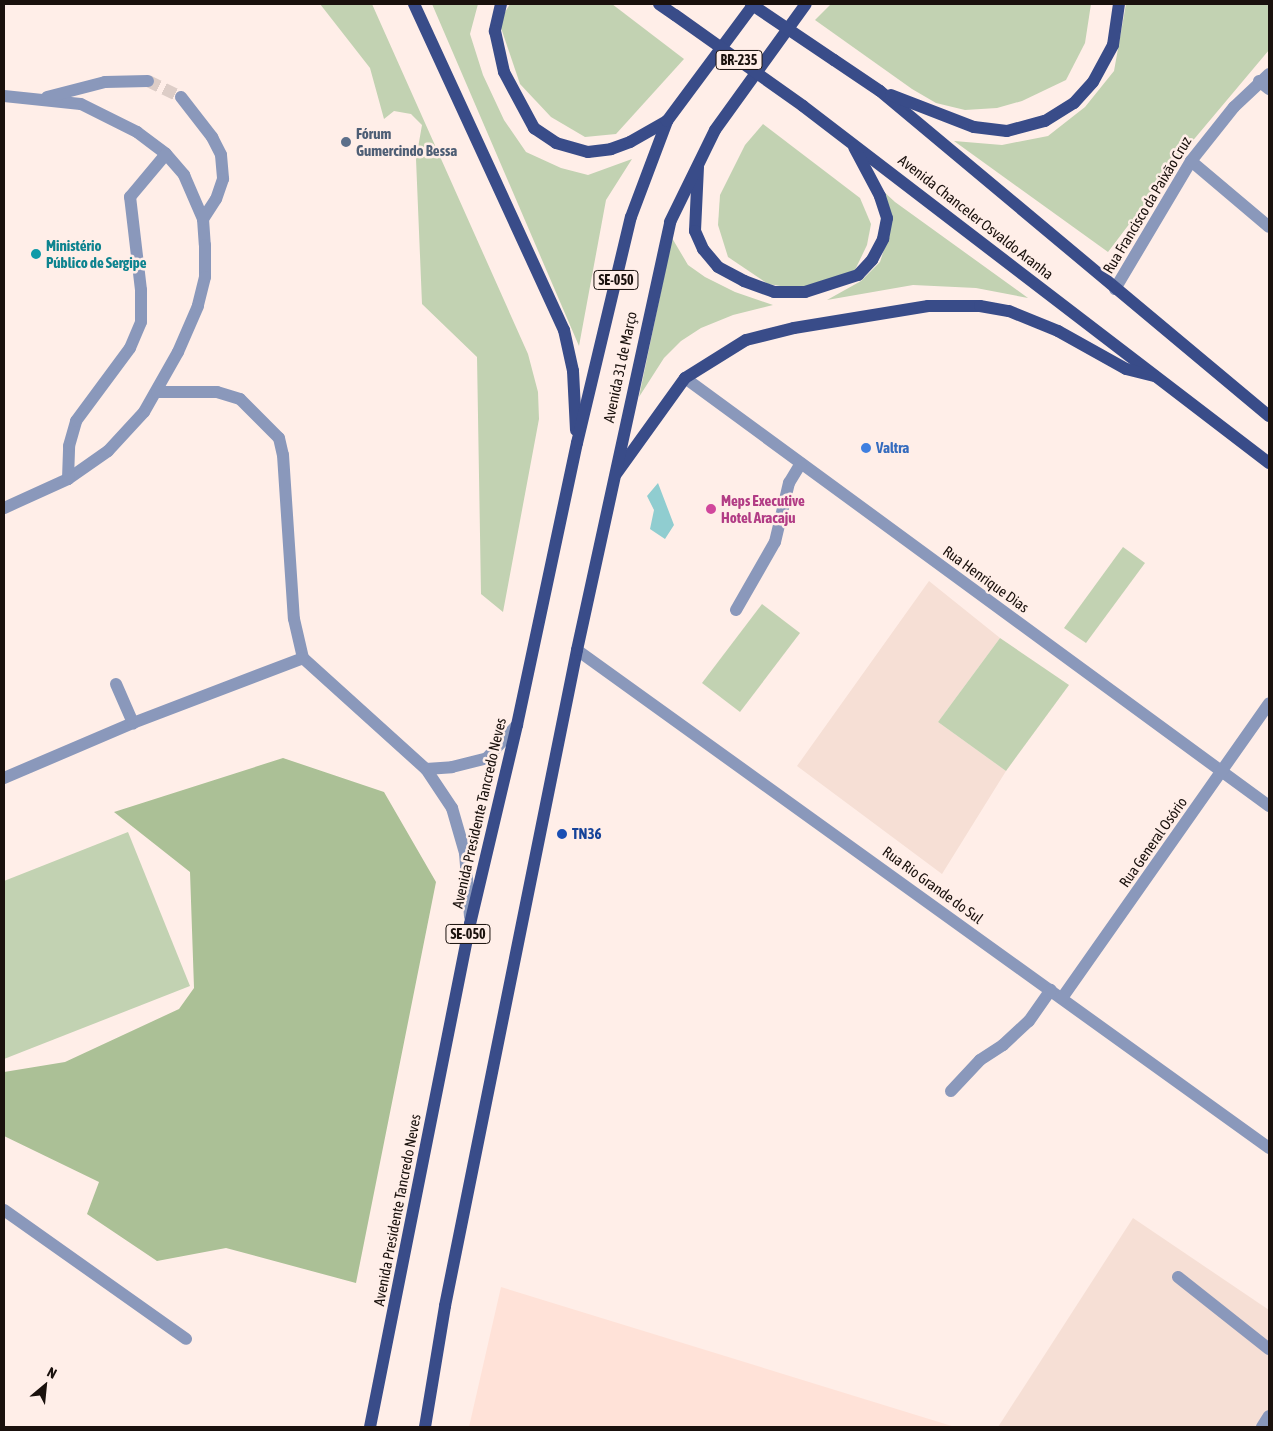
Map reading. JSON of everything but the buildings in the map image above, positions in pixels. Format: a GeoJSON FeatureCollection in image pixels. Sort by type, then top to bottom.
{"type":"FeatureCollection","features":[{"type":"Feature","properties":{"kind":"main road"},"geometry":{"type":"LineString","coordinates":[[414,4],[564,330],[573,371],[577,443]]}},
{"type":"Feature","properties":{"kind":"main road"},"geometry":{"type":"LineString","coordinates":[[501,4],[495,31],[504,72],[534,128],[556,143],[588,152],[611,149],[630,142],[667,121]]}},
{"type":"Feature","properties":{"kind":"main road","name":"Avenida Chanceler Osvaldo Aranha"},"geometry":{"type":"LineString","coordinates":[[659,4],[850,140],[1269,463]]}},
{"type":"Feature","properties":{"kind":"main road"},"geometry":{"type":"LineString","coordinates":[[753,4],[880,91],[1269,416]]}},
{"type":"Feature","properties":{"kind":"main road","name":"Avenida 31 de Março"},"geometry":{"type":"LineString","coordinates":[[577,443],[631,217],[667,121],[753,4]]}},
{"type":"Feature","properties":{"kind":"main road","name":"Avenida 31 de Março"},"geometry":{"type":"LineString","coordinates":[[613,478],[668,231],[698,160],[716,130],[806,4]]}},
{"type":"Feature","properties":{"kind":"main road"},"geometry":{"type":"LineString","coordinates":[[880,91],[974,127],[1007,131],[1045,121],[1074,103],[1093,82],[1113,45],[1119,4]]}},
{"type":"Feature","properties":{"kind":"main road"},"geometry":{"type":"LineString","coordinates":[[698,160],[695,231],[703,249],[718,267],[744,281],[774,292],[805,292],[833,286],[858,275],[872,260],[883,239],[887,218],[880,196],[850,140]]}},
{"type":"Feature","properties":{"kind":"main road"},"geometry":{"type":"LineString","coordinates":[[613,478],[684,378],[746,340],[794,328],[955,304],[1008,311],[1058,332],[1126,369],[1155,376]]}},
{"type":"Feature","properties":{"kind":"main road","name":"Avenida Presidente Tancredo Neves"},"geometry":{"type":"LineString","coordinates":[[370,1427],[470,924],[517,726],[577,443]]}},
{"type":"Feature","properties":{"kind":"main road","name":"SE-050"},"geometry":{"type":"LineString","coordinates":[[425,1427],[445,1306],[613,478]]}},
{"type":"Feature","properties":{"kind":"street"},"geometry":{"type":"LineString","coordinates":[[45,98],[106,82],[148,81]]}},
{"type":"Feature","properties":{"kind":"street","name":"Rua Francisco da Paixão Cruz"},"geometry":{"type":"LineString","coordinates":[[1115,288],[1191,161],[1266,82]]}},
{"type":"Feature","properties":{"kind":"street"},"geometry":{"type":"LineString","coordinates":[[4,96],[45,98],[81,104],[112,117],[166,154],[184,176],[203,219],[205,277],[198,306],[157,392],[108,451],[68,479],[4,508]]}},
{"type":"Feature","properties":{"kind":"street"},"geometry":{"type":"LineString","coordinates":[[181,97],[212,137],[222,156],[223,180],[216,199],[203,219]]}},
{"type":"Feature","properties":{"kind":"street"},"geometry":{"type":"LineString","coordinates":[[68,479],[69,446],[76,422],[130,348],[141,322],[141,290],[130,197],[166,154]]}},
{"type":"Feature","properties":{"kind":"street"},"geometry":{"type":"LineString","coordinates":[[1191,161],[1269,227]]}},
{"type":"Feature","properties":{"kind":"street","name":"Rua Henrique Dias"},"geometry":{"type":"LineString","coordinates":[[684,378],[1269,806]]}},
{"type":"Feature","properties":{"kind":"street"},"geometry":{"type":"LineString","coordinates":[[157,392],[217,392],[240,399],[278,438],[283,455],[294,619],[303,658],[426,769],[452,808],[460,829],[467,869],[470,924]]}},
{"type":"Feature","properties":{"kind":"street"},"geometry":{"type":"LineString","coordinates":[[736,610],[776,542],[790,483],[801,463]]}},
{"type":"Feature","properties":{"kind":"street","name":"Rua Rio Grande do Sul"},"geometry":{"type":"LineString","coordinates":[[577,650],[1269,1148]]}},
{"type":"Feature","properties":{"kind":"street"},"geometry":{"type":"LineString","coordinates":[[4,778],[133,723],[303,658]]}},
{"type":"Feature","properties":{"kind":"street"},"geometry":{"type":"LineString","coordinates":[[116,684],[133,723]]}},
{"type":"Feature","properties":{"kind":"street","name":"Rua General Osório"},"geometry":{"type":"LineString","coordinates":[[1062,998],[1223,772],[1269,704]]}},
{"type":"Feature","properties":{"kind":"street"},"geometry":{"type":"LineString","coordinates":[[426,769],[452,767],[487,758],[517,726]]}},
{"type":"Feature","properties":{"kind":"street"},"geometry":{"type":"LineString","coordinates":[[951,1091],[980,1060],[1003,1045],[1029,1021],[1051,990]]}},
{"type":"Feature","properties":{"kind":"street"},"geometry":{"type":"LineString","coordinates":[[4,1210],[186,1339]]}},
{"type":"Feature","properties":{"kind":"street"},"geometry":{"type":"LineString","coordinates":[[1178,1277],[1269,1349]]}},
{"type":"Feature","properties":{"kind":"street"},"geometry":{"type":"LineString","coordinates":[[1262,1427],[1269,1416]]}},
{"type":"Feature","properties":{"kind":"shaded area"},"geometry":{"type":"Polygon","coordinates":[[[929,581],[1000,638],[938,722],[1006,771],[942,874],[797,766],[929,581]]]}},
{"type":"Feature","properties":{"kind":"shaded area"},"geometry":{"type":"Polygon","coordinates":[[[1133,1218],[1269,1310],[1269,1427],[998,1427],[1133,1218]]]}},
{"type":"Feature","properties":{"kind":"shaded area"},"geometry":{"type":"Polygon","coordinates":[[[501,1287],[955,1427],[469,1427],[501,1287]]]}},
{"type":"Feature","properties":{"kind":"green space"},"geometry":{"type":"Polygon","coordinates":[[[320,4],[372,4],[528,354],[538,392],[539,419],[503,612],[481,594],[477,357],[422,304],[416,159],[422,125],[411,114],[394,111],[384,119],[370,68],[320,4]]]}},
{"type":"Feature","properties":{"kind":"green space"},"geometry":{"type":"Polygon","coordinates":[[[432,4],[478,4],[470,34],[483,75],[504,120],[526,152],[561,168],[588,175],[632,159],[606,200],[579,346],[432,4]]]}},
{"type":"Feature","properties":{"kind":"green space"},"geometry":{"type":"Polygon","coordinates":[[[510,4],[612,4],[684,59],[616,134],[585,137],[551,117],[520,84],[499,22],[510,4]]]}},
{"type":"Feature","properties":{"kind":"green space"},"geometry":{"type":"Polygon","coordinates":[[[831,4],[1091,4],[1085,43],[1066,80],[1022,101],[997,108],[965,110],[936,103],[912,89],[815,20],[831,4]]]}},
{"type":"Feature","properties":{"kind":"green space"},"geometry":{"type":"Polygon","coordinates":[[[1126,4],[1269,4],[1269,50],[1190,144],[1108,252],[954,141],[1002,145],[1048,136],[1085,107],[1114,71],[1126,4]]]}},
{"type":"Feature","properties":{"kind":"green space"},"geometry":{"type":"Polygon","coordinates":[[[763,124],[860,198],[871,224],[867,245],[855,270],[805,290],[768,284],[728,257],[718,225],[720,195],[745,145],[763,124]]]}},
{"type":"Feature","properties":{"kind":"green space"},"geometry":{"type":"Polygon","coordinates":[[[883,191],[895,202],[1028,298],[976,288],[913,285],[827,300],[861,281],[880,262],[888,237],[883,191]]]}},
{"type":"Feature","properties":{"kind":"green space"},"geometry":{"type":"Polygon","coordinates":[[[672,238],[688,265],[705,277],[735,292],[773,305],[733,315],[701,328],[681,341],[664,358],[639,397],[672,238]]]}},
{"type":"Feature","properties":{"kind":"green space"},"geometry":{"type":"Polygon","coordinates":[[[1123,547],[1145,563],[1086,643],[1064,628],[1123,547]]]}},
{"type":"Feature","properties":{"kind":"green space"},"geometry":{"type":"Polygon","coordinates":[[[762,604],[800,633],[740,712],[702,683],[762,604]]]}},
{"type":"Feature","properties":{"kind":"green space"},"geometry":{"type":"Polygon","coordinates":[[[1000,638],[1069,685],[1006,771],[938,722],[1000,638]]]}},
{"type":"Feature","properties":{"kind":"green space"},"geometry":{"type":"Polygon","coordinates":[[[283,758],[384,792],[436,882],[356,1283],[226,1248],[157,1261],[87,1214],[99,1182],[4,1136],[4,1072],[65,1062],[179,1009],[194,988],[190,872],[114,812],[283,758]]]}},
{"type":"Feature","properties":{"kind":"green space"},"geometry":{"type":"Polygon","coordinates":[[[128,832],[190,986],[4,1059],[4,881],[128,832]]]}},
{"type":"Feature","properties":{"kind":"water"},"geometry":{"type":"Polygon","coordinates":[[[658,483],[674,525],[665,539],[650,529],[654,510],[647,496],[658,483]]]}},
{"type":"Feature","properties":{"kind":"tunnel"},"geometry":{"type":"LineString","coordinates":[[148,81],[181,97]]}},
{"type":"Feature","properties":{"kind":"place","name":"Fórum Gumercindo Bessa"},"geometry":{"type":"Point","coordinates":[346,142]}},
{"type":"Feature","properties":{"kind":"place","name":"Ministério Público de Sergipe"},"geometry":{"type":"Point","coordinates":[36,254]}},
{"type":"Feature","properties":{"kind":"place","name":"Valtra"},"geometry":{"type":"Point","coordinates":[866,448]}},
{"type":"Feature","properties":{"kind":"place","name":"Meps Executive Hotel Aracaju"},"geometry":{"type":"Point","coordinates":[711,509]}},
{"type":"Feature","properties":{"kind":"place","name":"TN36"},"geometry":{"type":"Point","coordinates":[562,834]}}]}
